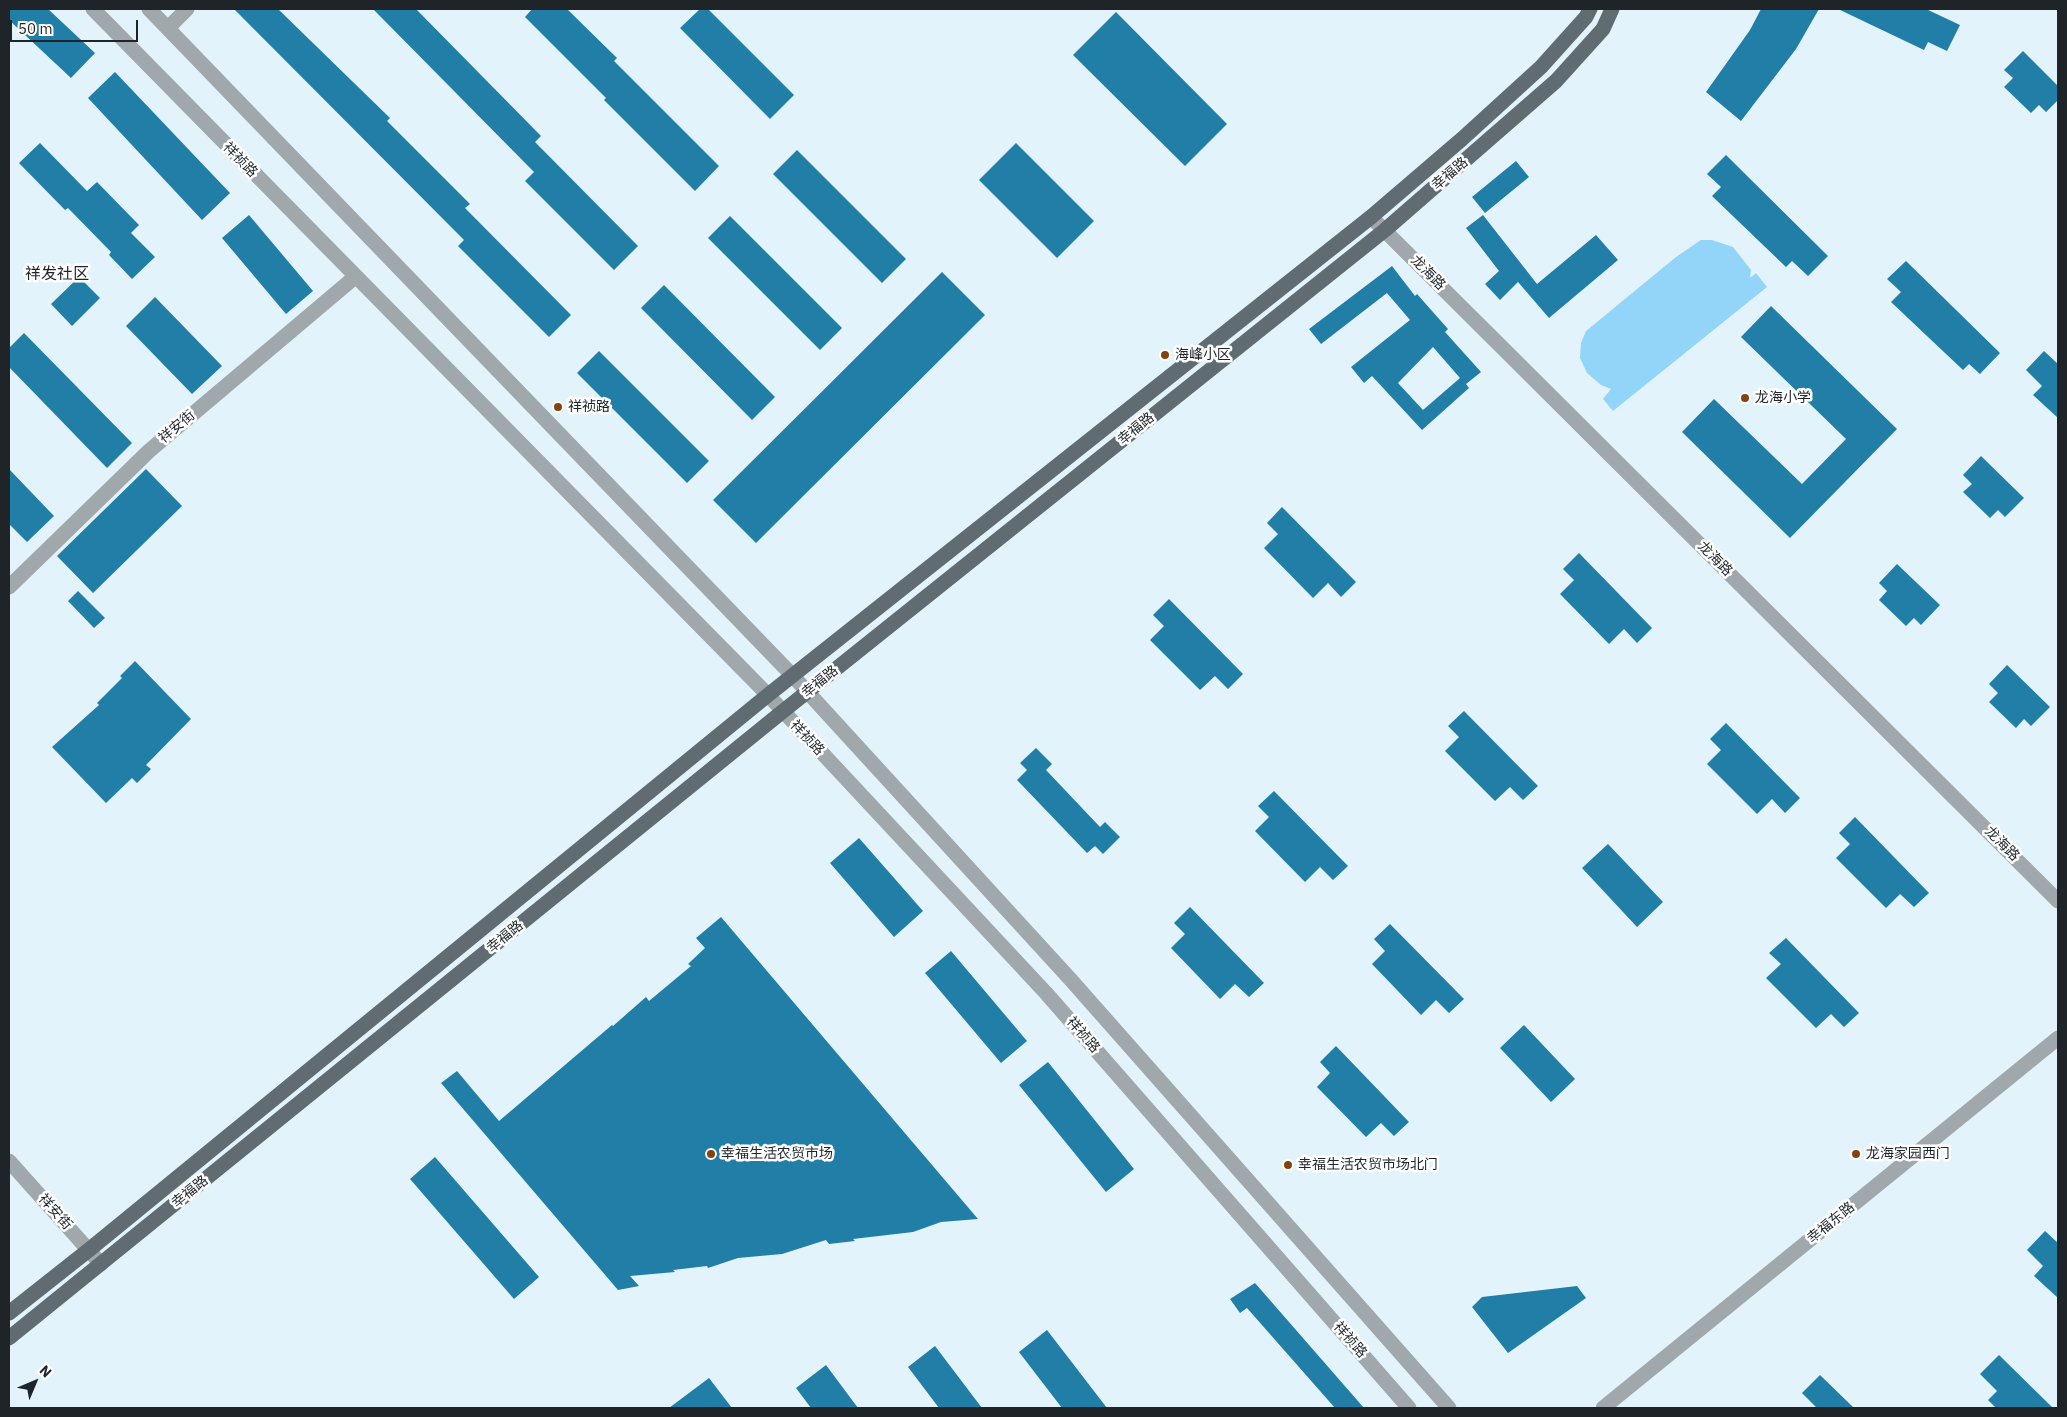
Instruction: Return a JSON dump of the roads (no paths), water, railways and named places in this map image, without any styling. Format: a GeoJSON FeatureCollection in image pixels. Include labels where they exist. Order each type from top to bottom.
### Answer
{"type":"FeatureCollection","features":[{"type":"Feature","properties":{"kind":"main road","name":"幸福路"},"geometry":{"type":"LineString","coordinates":[[9,1313],[90,1249],[768,695],[1371,217],[1462,139],[1541,67],[1586,17],[1590,9]]}},
{"type":"Feature","properties":{"kind":"main road","name":"幸福路"},"geometry":{"type":"LineString","coordinates":[[9,1338],[782,712],[1385,230],[1556,81],[1603,28],[1612,9]]}},
{"type":"Feature","properties":{"kind":"street","name":"祥祯路"},"geometry":{"type":"LineString","coordinates":[[93,9],[768,695],[1046,993],[1410,1408]]}},
{"type":"Feature","properties":{"kind":"street","name":"祥祯路"},"geometry":{"type":"LineString","coordinates":[[149,9],[808,692],[1071,980],[1449,1408]]}},
{"type":"Feature","properties":{"kind":"street"},"geometry":{"type":"LineString","coordinates":[[168,28],[187,9]]}},
{"type":"Feature","properties":{"kind":"street","name":"龙海路"},"geometry":{"type":"LineString","coordinates":[[1371,217],[2058,901]]}},
{"type":"Feature","properties":{"kind":"street","name":"祥安街"},"geometry":{"type":"LineString","coordinates":[[9,587],[148,450],[355,277]]}},
{"type":"Feature","properties":{"kind":"street","name":"幸福东路"},"geometry":{"type":"LineString","coordinates":[[1603,1408],[2058,1038]]}},
{"type":"Feature","properties":{"kind":"street","name":"祥安街"},"geometry":{"type":"LineString","coordinates":[[9,1161],[90,1249],[101,1264]]}},
{"type":"Feature","properties":{"kind":"place","name":"海峰小区"},"geometry":{"type":"Point","coordinates":[1165,355]}},
{"type":"Feature","properties":{"kind":"place","name":"龙海小学"},"geometry":{"type":"Point","coordinates":[1745,398]}},
{"type":"Feature","properties":{"kind":"place","name":"祥祯路"},"geometry":{"type":"Point","coordinates":[558,407]}},
{"type":"Feature","properties":{"kind":"place","name":"幸福生活农贸市场"},"geometry":{"type":"Point","coordinates":[711,1154]}},
{"type":"Feature","properties":{"kind":"place","name":"龙海家园西门"},"geometry":{"type":"Point","coordinates":[1856,1154]}},
{"type":"Feature","properties":{"kind":"place","name":"幸福生活农贸市场北门"},"geometry":{"type":"Point","coordinates":[1288,1165]}},
{"type":"Feature","properties":{"kind":"district","name":"祥发社区"},"geometry":{"type":"Point","coordinates":[57,274]}}]}
